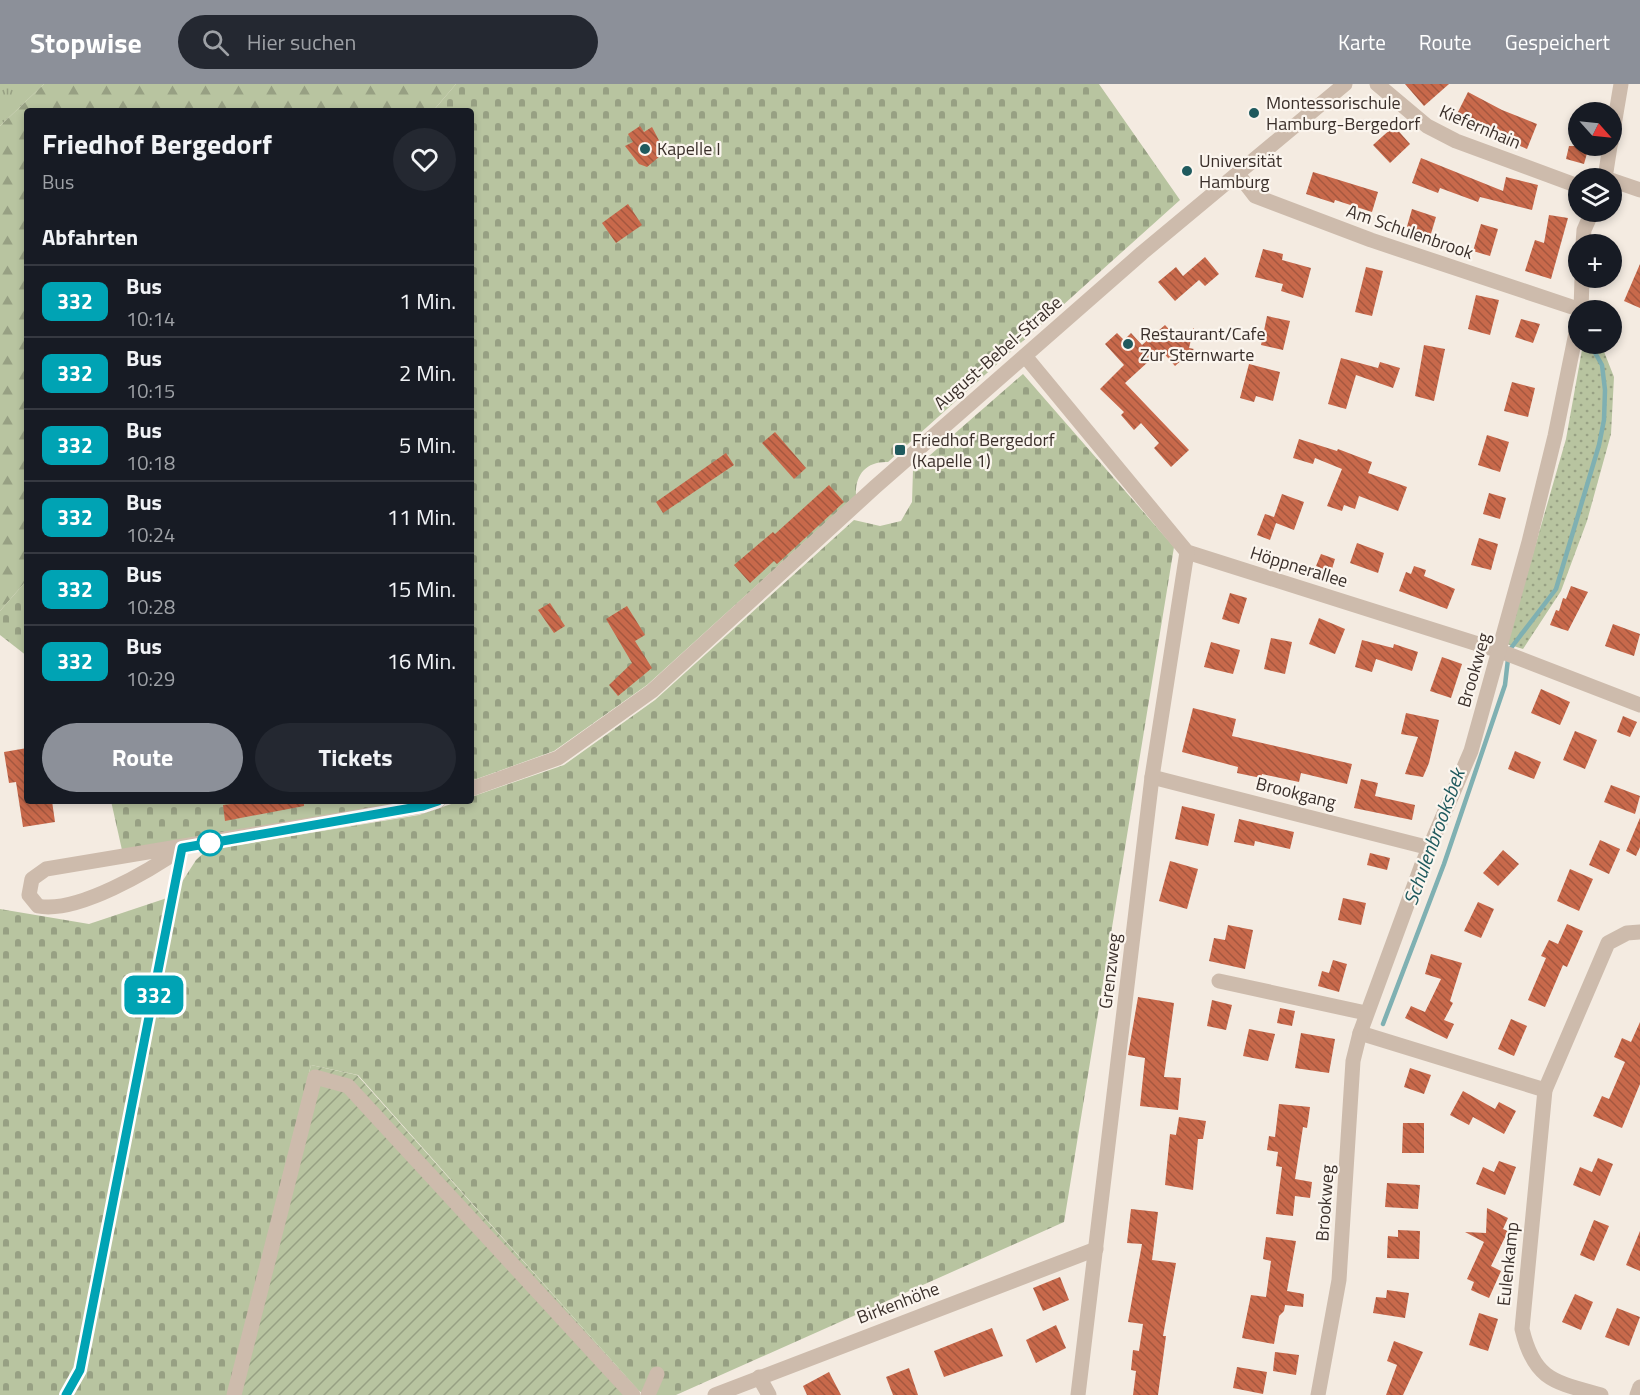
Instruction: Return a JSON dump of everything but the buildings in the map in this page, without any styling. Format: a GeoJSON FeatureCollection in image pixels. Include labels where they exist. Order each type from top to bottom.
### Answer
{"type":"FeatureCollection","features":[{"type":"Feature","properties":{"kind":"street","name":"August-Bebel-Straße"},"geometry":{"type":"LineString","coordinates":[[474,788],[558,758],[652,691],[875,487],[1143,253],[1345,84]]}},
{"type":"Feature","properties":{"kind":"street","name":"Kiefernhain"},"geometry":{"type":"LineString","coordinates":[[1377,84],[1427,126],[1456,141],[1568,182]]}},
{"type":"Feature","properties":{"kind":"street"},"geometry":{"type":"LineString","coordinates":[[1618,102],[1621,84]]}},
{"type":"Feature","properties":{"kind":"street","name":"Am Schulenbrook"},"geometry":{"type":"LineString","coordinates":[[1238,174],[1255,196],[1568,310]]}},
{"type":"Feature","properties":{"kind":"street"},"geometry":{"type":"LineString","coordinates":[[1622,184],[1640,190]]}},
{"type":"Feature","properties":{"kind":"street","name":"Brookweg"},"geometry":{"type":"LineString","coordinates":[[1318,1395],[1339,1280],[1353,1061],[1366,1013],[1430,848],[1471,751],[1500,651],[1555,436],[1572,354]]}},
{"type":"Feature","properties":{"kind":"street"},"geometry":{"type":"LineString","coordinates":[[1025,356],[1187,552]]}},
{"type":"Feature","properties":{"kind":"street","name":"Höppnerallee"},"geometry":{"type":"LineString","coordinates":[[1187,552],[1500,651],[1640,705]]}},
{"type":"Feature","properties":{"kind":"street","name":"Grenzweg"},"geometry":{"type":"LineString","coordinates":[[1078,1395],[1152,777],[1187,552]]}},
{"type":"Feature","properties":{"kind":"street","name":"Brookgang"},"geometry":{"type":"LineString","coordinates":[[1152,777],[1430,848]]}},
{"type":"Feature","properties":{"kind":"street"},"geometry":{"type":"LineString","coordinates":[[182,848],[148,872],[65,906],[38,906],[29,895],[32,879],[46,869],[182,848],[429,804]]}},
{"type":"Feature","properties":{"kind":"street","name":"Eulenkamp"},"geometry":{"type":"LineString","coordinates":[[1601,1395],[1572,1387],[1539,1372],[1528,1355],[1521,1329],[1545,1090],[1608,943],[1627,933],[1640,932]]}},
{"type":"Feature","properties":{"kind":"street"},"geometry":{"type":"LineString","coordinates":[[1219,981],[1366,1013]]}},
{"type":"Feature","properties":{"kind":"street"},"geometry":{"type":"LineString","coordinates":[[1360,1033],[1545,1090]]}},
{"type":"Feature","properties":{"kind":"street"},"geometry":{"type":"LineString","coordinates":[[234,1395],[315,1077],[348,1086],[633,1395]]}},
{"type":"Feature","properties":{"kind":"street","name":"Birkenhöhe"},"geometry":{"type":"LineString","coordinates":[[715,1395],[1096,1248]]}},
{"type":"Feature","properties":{"kind":"street"},"geometry":{"type":"LineString","coordinates":[[648,1395],[657,1374]]}},
{"type":"Feature","properties":{"kind":"street"},"geometry":{"type":"LineString","coordinates":[[759,1377],[769,1395]]}},
{"type":"Feature","properties":{"kind":"street"},"geometry":{"type":"LineString","coordinates":[[1637,1395],[1640,1387]]}},
{"type":"Feature","properties":{"kind":"green space"},"geometry":{"type":"Polygon","coordinates":[[[0,84],[44,84],[0,126],[0,84]]]}},
{"type":"Feature","properties":{"kind":"green space"},"geometry":{"type":"Polygon","coordinates":[[[44,84],[456,84],[436,108],[24,108],[24,583],[0,611],[0,126],[44,84]]]}},
{"type":"Feature","properties":{"kind":"green space"},"geometry":{"type":"Polygon","coordinates":[[[456,84],[1099,84],[1180,200],[888,462],[868,466],[860,475],[856,495],[647,685],[554,751],[474,780],[474,108],[436,108],[456,84]]]}},
{"type":"Feature","properties":{"kind":"green space"},"geometry":{"type":"Polygon","coordinates":[[[1581,354],[1605,354],[1614,377],[1611,434],[1587,521],[1561,591],[1523,649],[1507,644],[1566,439],[1581,354]]]}},
{"type":"Feature","properties":{"kind":"green space"},"geometry":{"type":"Polygon","coordinates":[[[1023,374],[1174,547],[1064,1222],[676,1395],[645,1395],[358,1075],[311,1065],[227,1395],[0,1395],[0,909],[89,924],[173,896],[196,860],[207,850],[419,815],[451,804],[474,804],[474,796],[564,765],[655,700],[854,520],[880,526],[901,521],[912,502],[913,470],[1023,374]]]}},
{"type":"Feature","properties":{"kind":"green space"},"geometry":{"type":"Polygon","coordinates":[[[24,583],[24,654],[0,635],[0,611],[24,583]]]}},
{"type":"Feature","properties":{"kind":"green space"},"geometry":{"type":"Polygon","coordinates":[[[112,804],[396,804],[122,850],[112,804]]]}},
{"type":"Feature","properties":{"kind":"green space"},"geometry":{"type":"Polygon","coordinates":[[[311,1065],[357,1075],[639,1391],[636,1395],[227,1395],[311,1065]]]}},
{"type":"Feature","properties":{"kind":"waterway","name":"Schulenbrooksbek"},"geometry":{"type":"LineString","coordinates":[[1511,648],[1556,589],[1599,445],[1604,420],[1605,390],[1602,365],[1596,354]]}},
{"type":"Feature","properties":{"kind":"waterway","name":"Schulenbrooksbek"},"geometry":{"type":"LineString","coordinates":[[1383,1024],[1444,864],[1505,685],[1508,659]]}},
{"type":"Feature","properties":{"kind":"bus line","name":"332"},"geometry":{"type":"LineString","coordinates":[[66,1395],[80,1370],[182,848],[429,804]]}},
{"type":"Feature","properties":{"kind":"place","name":"Montessorischule Hamburg-Bergedorf"},"geometry":{"type":"Point","coordinates":[1254,113]}},
{"type":"Feature","properties":{"kind":"place","name":"Kapelle I"},"geometry":{"type":"Point","coordinates":[645,149]}},
{"type":"Feature","properties":{"kind":"place","name":"Universität Hamburg"},"geometry":{"type":"Point","coordinates":[1187,171]}},
{"type":"Feature","properties":{"kind":"place","name":"Restaurant/Cafe Zur Sternwarte"},"geometry":{"type":"Point","coordinates":[1128,344]}},
{"type":"Feature","properties":{"kind":"place","name":"Friedhof Bergedorf (Kapelle 1)"},"geometry":{"type":"Point","coordinates":[900,450]}}]}
